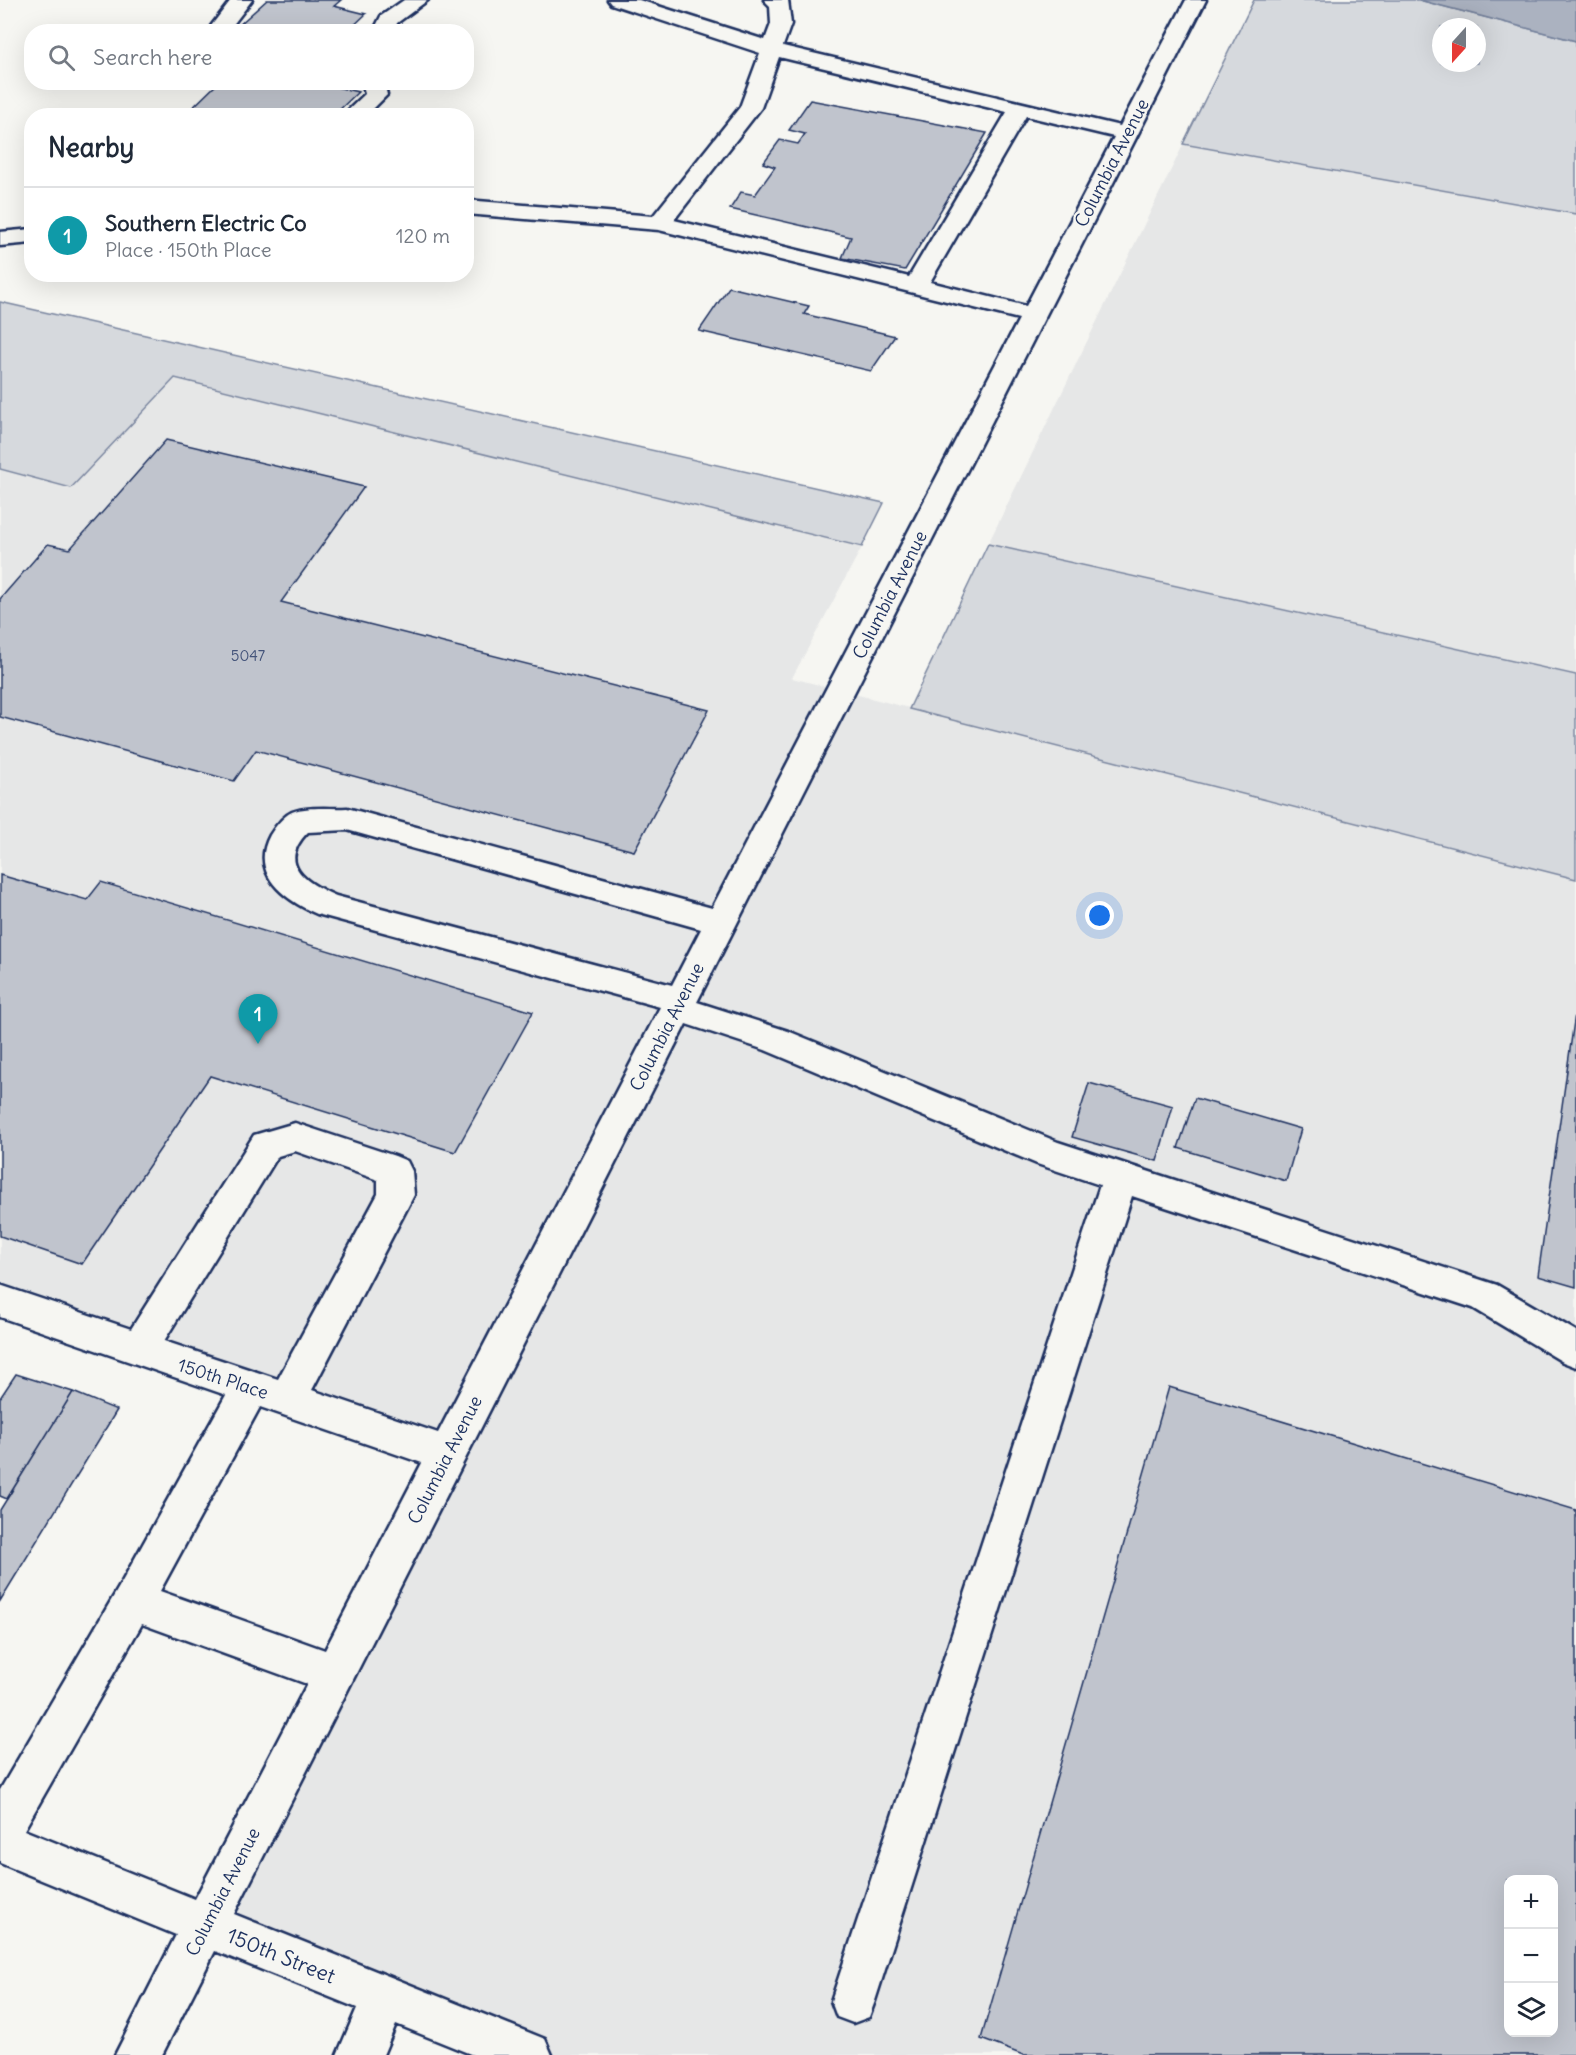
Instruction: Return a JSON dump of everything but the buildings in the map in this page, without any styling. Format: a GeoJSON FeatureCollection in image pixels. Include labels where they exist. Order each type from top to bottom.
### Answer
{"type":"FeatureCollection","features":[{"type":"Feature","properties":{"kind":"street"},"geometry":{"type":"LineString","coordinates":[[223,24],[242,0]]}},
{"type":"Feature","properties":{"kind":"street"},"geometry":{"type":"LineString","coordinates":[[386,24],[388,20],[418,0]]}},
{"type":"Feature","properties":{"kind":"street"},"geometry":{"type":"LineString","coordinates":[[618,0],[770,49],[1128,134]]}},
{"type":"Feature","properties":{"kind":"street"},"geometry":{"type":"LineString","coordinates":[[659,223],[750,108],[781,24],[780,3],[774,0]]}},
{"type":"Feature","properties":{"kind":"street","name":"Columbia Avenue"},"geometry":{"type":"LineString","coordinates":[[138,2055],[1197,0]]}},
{"type":"Feature","properties":{"kind":"street"},"geometry":{"type":"LineString","coordinates":[[362,108],[376,95],[375,90]]}},
{"type":"Feature","properties":{"kind":"street"},"geometry":{"type":"LineString","coordinates":[[916,286],[1019,109]]}},
{"type":"Feature","properties":{"kind":"street"},"geometry":{"type":"LineString","coordinates":[[474,208],[659,223],[1034,315]]}},
{"type":"Feature","properties":{"kind":"street"},"geometry":{"type":"LineString","coordinates":[[0,239],[24,237]]}},
{"type":"Feature","properties":{"kind":"street"},"geometry":{"type":"LineString","coordinates":[[721,923],[347,819],[300,821],[282,841],[277,863],[285,878],[302,895],[320,902],[679,1004],[776,1040],[1049,1154],[1484,1296],[1576,1350]]}},
{"type":"Feature","properties":{"kind":"street"},"geometry":{"type":"LineString","coordinates":[[0,1831],[134,1602],[396,1195],[394,1171],[295,1137],[266,1144],[138,1350]]}},
{"type":"Feature","properties":{"kind":"street"},"geometry":{"type":"LineString","coordinates":[[853,2001],[1120,1178]]}},
{"type":"Feature","properties":{"kind":"street","name":"150th Place"},"geometry":{"type":"LineString","coordinates":[[0,1301],[447,1454]]}},
{"type":"Feature","properties":{"kind":"street"},"geometry":{"type":"LineString","coordinates":[[134,1602],[336,1674]]}},
{"type":"Feature","properties":{"kind":"street","name":"150th Street"},"geometry":{"type":"LineString","coordinates":[[0,1842],[529,2055]]}},
{"type":"Feature","properties":{"kind":"street"},"geometry":{"type":"LineString","coordinates":[[360,2055],[386,1998]]}},
{"type":"Feature","properties":{"kind":"shaded area"},"geometry":{"type":"Polygon","coordinates":[[[1254,0],[1419,0],[1576,41],[1576,675],[988,544],[1254,0]]]}},
{"type":"Feature","properties":{"kind":"shaded area"},"geometry":{"type":"Polygon","coordinates":[[[1254,0],[1419,0],[1576,41],[1576,214],[1183,144],[1254,0]]]}},
{"type":"Feature","properties":{"kind":"shaded area"},"geometry":{"type":"Polygon","coordinates":[[[1419,0],[1576,0],[1576,41],[1419,0]]]}},
{"type":"Feature","properties":{"kind":"shaded area"},"geometry":{"type":"Polygon","coordinates":[[[0,302],[884,503],[862,547],[175,378],[71,488],[0,469],[0,302]]]}},
{"type":"Feature","properties":{"kind":"shaded area"},"geometry":{"type":"Polygon","coordinates":[[[174,377],[862,547],[792,678],[1576,879],[1576,2055],[526,2055],[205,1926],[447,1454],[0,1301],[0,469],[71,488],[174,377]]]}},
{"type":"Feature","properties":{"kind":"shaded area"},"geometry":{"type":"Polygon","coordinates":[[[988,544],[1576,675],[1576,879],[909,709],[988,544]]]}},
{"type":"Feature","properties":{"kind":"place","name":"Southern Electric Co"},"geometry":{"type":"Point","coordinates":[258,1044]}}]}
